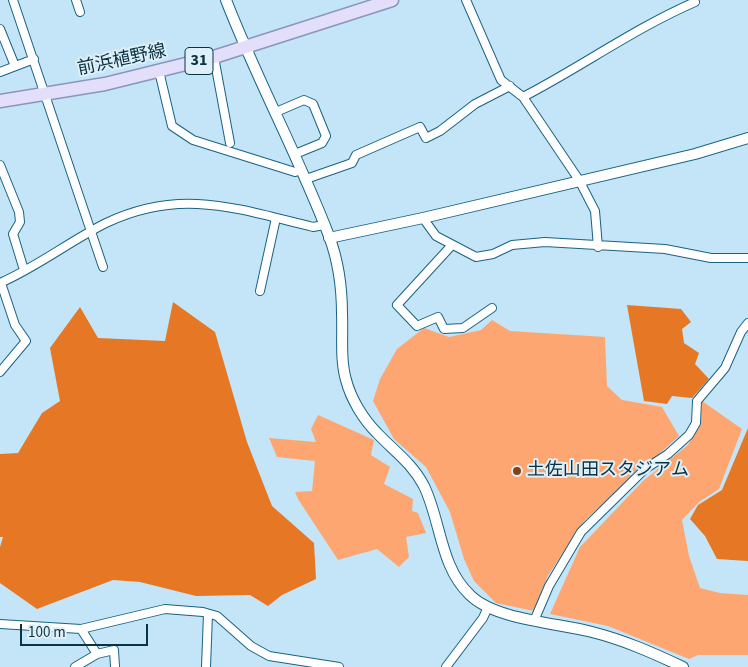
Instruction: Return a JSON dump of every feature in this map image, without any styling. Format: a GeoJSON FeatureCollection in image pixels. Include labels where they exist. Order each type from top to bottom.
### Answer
{"type":"FeatureCollection","features":[{"type":"Feature","properties":{"kind":"main road","name":"前浜植野線"},"geometry":{"type":"LineString","coordinates":[[0,101],[105,84],[214,57],[392,0]]}},
{"type":"Feature","properties":{"kind":"street"},"geometry":{"type":"LineString","coordinates":[[13,0],[46,94],[102,267]]}},
{"type":"Feature","properties":{"kind":"street"},"geometry":{"type":"LineString","coordinates":[[76,0],[80,12]]}},
{"type":"Feature","properties":{"kind":"street"},"geometry":{"type":"LineString","coordinates":[[226,0],[295,154],[329,238],[341,286],[342,365],[352,400],[376,433],[403,456],[415,470],[432,505],[450,565],[459,582],[470,596],[488,607],[534,621],[591,632],[615,639],[683,667]]}},
{"type":"Feature","properties":{"kind":"street"},"geometry":{"type":"LineString","coordinates":[[466,0],[501,80],[523,97],[579,180],[594,211],[598,247]]}},
{"type":"Feature","properties":{"kind":"street"},"geometry":{"type":"LineString","coordinates":[[523,97],[566,75],[656,19],[695,2]]}},
{"type":"Feature","properties":{"kind":"street"},"geometry":{"type":"LineString","coordinates":[[0,29],[15,66]]}},
{"type":"Feature","properties":{"kind":"street"},"geometry":{"type":"LineString","coordinates":[[214,57],[230,143]]}},
{"type":"Feature","properties":{"kind":"street"},"geometry":{"type":"LineString","coordinates":[[0,72],[34,59]]}},
{"type":"Feature","properties":{"kind":"street"},"geometry":{"type":"LineString","coordinates":[[159,71],[172,126],[193,140],[303,174],[352,163],[356,155],[420,127],[426,138],[440,131],[474,104],[510,86]]}},
{"type":"Feature","properties":{"kind":"street"},"geometry":{"type":"LineString","coordinates":[[276,112],[304,100],[313,104],[326,136],[322,143],[295,154]]}},
{"type":"Feature","properties":{"kind":"street"},"geometry":{"type":"LineString","coordinates":[[329,238],[423,218],[695,154],[748,138]]}},
{"type":"Feature","properties":{"kind":"street"},"geometry":{"type":"LineString","coordinates":[[0,165],[19,212],[20,222],[12,234],[24,270]]}},
{"type":"Feature","properties":{"kind":"street"},"geometry":{"type":"LineString","coordinates":[[0,372],[26,341],[15,325],[1,283],[105,224],[144,209],[187,202],[215,204],[313,227],[324,225]]}},
{"type":"Feature","properties":{"kind":"street"},"geometry":{"type":"LineString","coordinates":[[260,291],[276,218]]}},
{"type":"Feature","properties":{"kind":"street"},"geometry":{"type":"LineString","coordinates":[[423,218],[436,236],[476,257],[493,254],[512,245],[545,242],[598,247],[665,249],[711,258],[748,258]]}},
{"type":"Feature","properties":{"kind":"street"},"geometry":{"type":"LineString","coordinates":[[452,245],[397,305],[417,326],[438,317],[444,330],[463,328],[492,308]]}},
{"type":"Feature","properties":{"kind":"street"},"geometry":{"type":"LineString","coordinates":[[534,621],[549,586],[581,532],[645,469],[668,454],[689,435],[696,423],[697,401],[725,368],[741,332],[748,323]]}},
{"type":"Feature","properties":{"kind":"street"},"geometry":{"type":"LineString","coordinates":[[446,667],[488,607]]}},
{"type":"Feature","properties":{"kind":"street"},"geometry":{"type":"LineString","coordinates":[[0,624],[81,628],[165,609],[208,614],[217,616],[251,646],[269,656],[340,667]]}},
{"type":"Feature","properties":{"kind":"street"},"geometry":{"type":"LineString","coordinates":[[206,667],[208,614]]}},
{"type":"Feature","properties":{"kind":"street"},"geometry":{"type":"LineString","coordinates":[[81,628],[97,654]]}},
{"type":"Feature","properties":{"kind":"street"},"geometry":{"type":"LineString","coordinates":[[75,667],[97,654],[114,650],[115,667]]}},
{"type":"Feature","properties":{"kind":"shaded area"},"geometry":{"type":"Polygon","coordinates":[[[173,302],[215,332],[247,442],[272,506],[314,543],[316,579],[282,595],[268,606],[250,595],[196,596],[140,582],[113,580],[37,609],[0,583],[0,547],[3,537],[0,537],[0,454],[18,453],[42,413],[60,401],[50,348],[80,307],[98,338],[165,341],[173,302]]]}},
{"type":"Feature","properties":{"kind":"shaded area"},"geometry":{"type":"Polygon","coordinates":[[[627,305],[681,309],[691,322],[682,329],[684,343],[699,353],[695,364],[709,379],[692,398],[672,396],[667,404],[644,401],[627,305]]]}},
{"type":"Feature","properties":{"kind":"shaded area"},"geometry":{"type":"Polygon","coordinates":[[[492,320],[510,331],[605,337],[607,386],[622,400],[662,407],[679,436],[585,520],[547,577],[539,612],[496,603],[474,581],[464,559],[450,512],[426,467],[394,439],[373,401],[380,379],[397,349],[424,328],[449,337],[481,330],[492,320]]]}},
{"type":"Feature","properties":{"kind":"shaded area"},"geometry":{"type":"Polygon","coordinates":[[[702,401],[742,429],[719,489],[699,502],[682,520],[689,556],[700,588],[720,593],[748,595],[748,655],[698,655],[689,659],[608,626],[550,614],[580,547],[643,481],[688,445],[701,423],[702,401]]]}},
{"type":"Feature","properties":{"kind":"shaded area"},"geometry":{"type":"Polygon","coordinates":[[[318,415],[374,440],[371,455],[390,467],[384,484],[413,499],[412,511],[418,513],[426,533],[406,537],[409,557],[399,567],[377,549],[338,560],[298,499],[295,492],[312,491],[315,461],[277,457],[269,438],[316,442],[311,429],[318,415]]]}},
{"type":"Feature","properties":{"kind":"shaded area"},"geometry":{"type":"Polygon","coordinates":[[[748,428],[748,561],[717,559],[705,536],[690,519],[698,505],[722,490],[748,428]]]}},
{"type":"Feature","properties":{"kind":"place","name":"土佐山田スタジアム"},"geometry":{"type":"Point","coordinates":[517,471]}}]}
